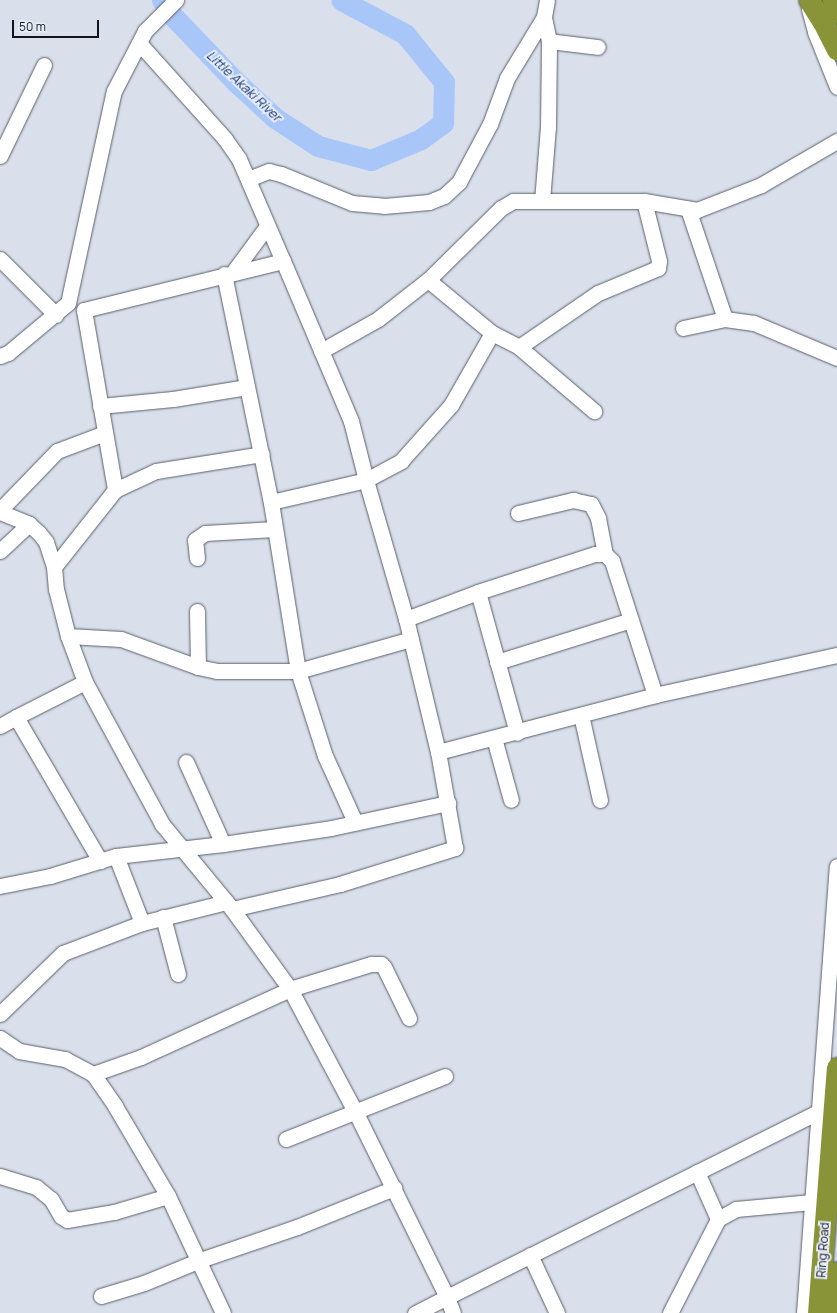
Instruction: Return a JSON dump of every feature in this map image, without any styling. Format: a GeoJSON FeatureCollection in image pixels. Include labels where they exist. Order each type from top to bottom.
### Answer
{"type":"FeatureCollection","features":[{"type":"Feature","properties":{"kind":"highway"},"geometry":{"type":"LineString","coordinates":[[808,0],[823,22],[837,50]]}},
{"type":"Feature","properties":{"kind":"highway"},"geometry":{"type":"LineString","coordinates":[[833,0],[837,12]]}},
{"type":"Feature","properties":{"kind":"highway","name":"Ring Road"},"geometry":{"type":"LineString","coordinates":[[818,1313],[837,1068]]}},
{"type":"Feature","properties":{"kind":"highway","name":"Ring Road"},"geometry":{"type":"LineString","coordinates":[[834,1313],[837,1272]]}},
{"type":"Feature","properties":{"kind":"street"},"geometry":{"type":"LineString","coordinates":[[0,356],[56,315],[68,303],[114,91],[139,43],[154,20],[176,0]]}},
{"type":"Feature","properties":{"kind":"street"},"geometry":{"type":"LineString","coordinates":[[248,179],[269,171],[281,174],[352,203],[384,206],[429,202],[444,196],[460,182],[490,124],[507,78],[544,17],[547,0]]}},
{"type":"Feature","properties":{"kind":"street"},"geometry":{"type":"LineString","coordinates":[[808,0],[815,32],[837,87]]}},
{"type":"Feature","properties":{"kind":"street"},"geometry":{"type":"LineString","coordinates":[[542,201],[548,127],[549,41],[544,17]]}},
{"type":"Feature","properties":{"kind":"street"},"geometry":{"type":"LineString","coordinates":[[549,41],[598,47]]}},
{"type":"Feature","properties":{"kind":"street"},"geometry":{"type":"LineString","coordinates":[[0,1014],[63,953],[142,923],[163,917],[229,906],[340,884],[454,850],[455,840],[438,752],[411,639],[351,421],[248,179],[225,139],[139,43]]}},
{"type":"Feature","properties":{"kind":"street"},"geometry":{"type":"LineString","coordinates":[[0,156],[44,65]]}},
{"type":"Feature","properties":{"kind":"street"},"geometry":{"type":"LineString","coordinates":[[322,351],[378,319],[428,280],[501,208],[513,201],[644,200],[688,209],[710,207],[761,185],[837,141]]}},
{"type":"Feature","properties":{"kind":"street"},"geometry":{"type":"LineString","coordinates":[[519,347],[598,293],[658,268],[659,261],[644,200]]}},
{"type":"Feature","properties":{"kind":"street"},"geometry":{"type":"LineString","coordinates":[[688,209],[724,319]]}},
{"type":"Feature","properties":{"kind":"street"},"geometry":{"type":"LineString","coordinates":[[267,226],[229,272],[247,387],[271,502],[298,671],[325,756],[355,822]]}},
{"type":"Feature","properties":{"kind":"street"},"geometry":{"type":"LineString","coordinates":[[0,259],[56,315]]}},
{"type":"Feature","properties":{"kind":"street"},"geometry":{"type":"LineString","coordinates":[[68,303],[84,310],[229,272],[283,261]]}},
{"type":"Feature","properties":{"kind":"street"},"geometry":{"type":"LineString","coordinates":[[428,280],[492,334],[519,347],[594,411]]}},
{"type":"Feature","properties":{"kind":"street"},"geometry":{"type":"LineString","coordinates":[[84,310],[115,490]]}},
{"type":"Feature","properties":{"kind":"street"},"geometry":{"type":"LineString","coordinates":[[683,328],[724,319],[754,323],[837,358]]}},
{"type":"Feature","properties":{"kind":"street"},"geometry":{"type":"LineString","coordinates":[[271,502],[366,480],[401,461],[451,405],[492,334]]}},
{"type":"Feature","properties":{"kind":"street"},"geometry":{"type":"LineString","coordinates":[[100,406],[173,399],[247,387]]}},
{"type":"Feature","properties":{"kind":"street"},"geometry":{"type":"LineString","coordinates":[[105,433],[57,451],[0,511],[29,524],[46,542],[54,567],[56,589],[68,636],[85,682],[162,824],[229,906],[290,989],[394,1188],[447,1297],[453,1313]]}},
{"type":"Feature","properties":{"kind":"street"},"geometry":{"type":"LineString","coordinates":[[54,567],[115,490],[156,472],[262,454]]}},
{"type":"Feature","properties":{"kind":"street"},"geometry":{"type":"LineString","coordinates":[[518,513],[573,500],[590,504],[598,518],[605,554],[612,561],[656,696]]}},
{"type":"Feature","properties":{"kind":"street"},"geometry":{"type":"LineString","coordinates":[[0,551],[29,524]]}},
{"type":"Feature","properties":{"kind":"street"},"geometry":{"type":"LineString","coordinates":[[197,558],[196,540],[205,533],[275,529]]}},
{"type":"Feature","properties":{"kind":"street"},"geometry":{"type":"LineString","coordinates":[[406,619],[478,592],[595,554],[605,554]]}},
{"type":"Feature","properties":{"kind":"street"},"geometry":{"type":"LineString","coordinates":[[478,592],[517,732]]}},
{"type":"Feature","properties":{"kind":"street"},"geometry":{"type":"LineString","coordinates":[[197,611],[198,667]]}},
{"type":"Feature","properties":{"kind":"street"},"geometry":{"type":"LineString","coordinates":[[497,662],[631,620]]}},
{"type":"Feature","properties":{"kind":"street"},"geometry":{"type":"LineString","coordinates":[[68,636],[121,638],[198,667],[217,671],[298,671],[411,639]]}},
{"type":"Feature","properties":{"kind":"street"},"geometry":{"type":"LineString","coordinates":[[438,752],[656,696],[837,655]]}},
{"type":"Feature","properties":{"kind":"street"},"geometry":{"type":"LineString","coordinates":[[0,726],[16,716],[85,682]]}},
{"type":"Feature","properties":{"kind":"street"},"geometry":{"type":"LineString","coordinates":[[581,715],[600,800]]}},
{"type":"Feature","properties":{"kind":"street"},"geometry":{"type":"LineString","coordinates":[[16,716],[100,860]]}},
{"type":"Feature","properties":{"kind":"street"},"geometry":{"type":"LineString","coordinates":[[494,738],[511,800]]}},
{"type":"Feature","properties":{"kind":"street"},"geometry":{"type":"LineString","coordinates":[[186,762],[223,844]]}},
{"type":"Feature","properties":{"kind":"street"},"geometry":{"type":"LineString","coordinates":[[0,886],[50,876],[116,856],[182,847],[223,844],[355,822],[448,803]]}},
{"type":"Feature","properties":{"kind":"street"},"geometry":{"type":"LineString","coordinates":[[116,856],[142,923]]}},
{"type":"Feature","properties":{"kind":"street"},"geometry":{"type":"LineString","coordinates":[[804,1313],[837,866]]}},
{"type":"Feature","properties":{"kind":"street"},"geometry":{"type":"LineString","coordinates":[[163,917],[178,974]]}},
{"type":"Feature","properties":{"kind":"street"},"geometry":{"type":"LineString","coordinates":[[93,1074],[141,1057],[290,989],[371,964],[381,964],[409,1018]]}},
{"type":"Feature","properties":{"kind":"street"},"geometry":{"type":"LineString","coordinates":[[0,1038],[19,1051],[65,1059],[93,1074],[115,1106],[168,1196],[200,1260],[223,1313]]}},
{"type":"Feature","properties":{"kind":"street"},"geometry":{"type":"LineString","coordinates":[[286,1139],[445,1076]]}},
{"type":"Feature","properties":{"kind":"street"},"geometry":{"type":"LineString","coordinates":[[415,1313],[818,1112]]}},
{"type":"Feature","properties":{"kind":"street"},"geometry":{"type":"LineString","coordinates":[[697,1172],[718,1218]]}},
{"type":"Feature","properties":{"kind":"street"},"geometry":{"type":"LineString","coordinates":[[0,1176],[36,1186],[52,1198],[61,1216],[67,1220],[114,1212],[168,1196]]}},
{"type":"Feature","properties":{"kind":"street"},"geometry":{"type":"LineString","coordinates":[[101,1296],[144,1283],[200,1260],[297,1227],[394,1188]]}},
{"type":"Feature","properties":{"kind":"street"},"geometry":{"type":"LineString","coordinates":[[670,1313],[718,1218],[736,1209],[812,1202]]}},
{"type":"Feature","properties":{"kind":"street"},"geometry":{"type":"LineString","coordinates":[[530,1255],[557,1313]]}},
{"type":"Feature","properties":{"kind":"waterway","name":"Little Akaki River"},"geometry":{"type":"LineString","coordinates":[[162,0],[171,14],[236,82],[275,118],[318,146],[371,160],[421,139],[443,123],[444,82],[405,34],[341,0]]}}]}
